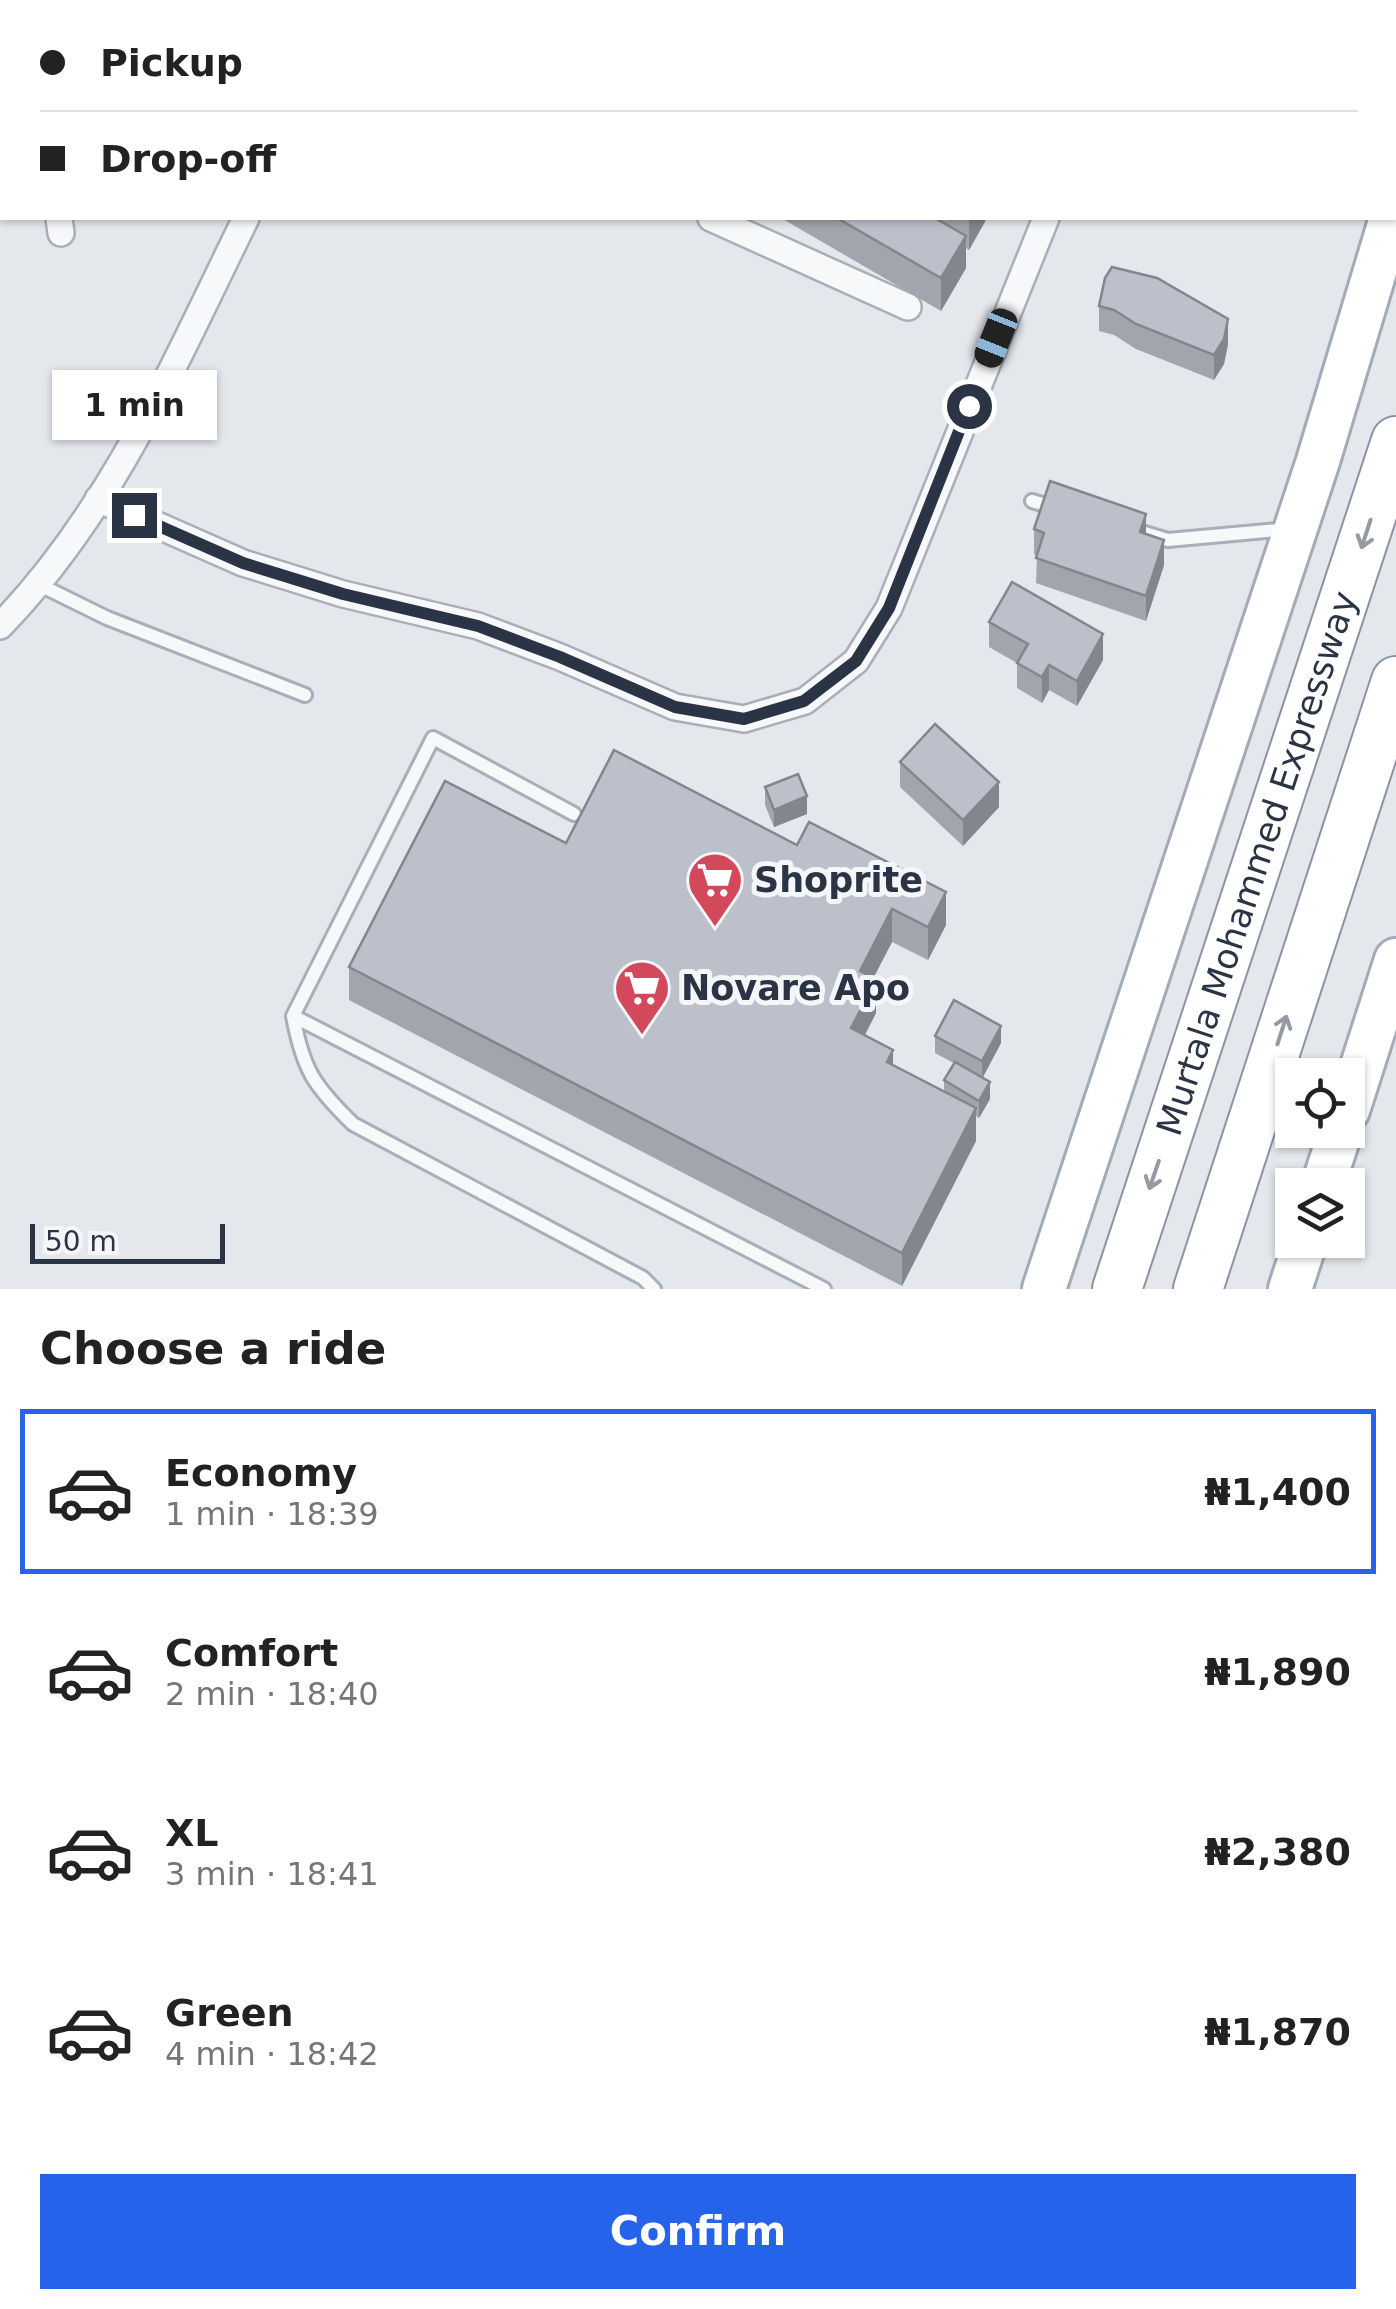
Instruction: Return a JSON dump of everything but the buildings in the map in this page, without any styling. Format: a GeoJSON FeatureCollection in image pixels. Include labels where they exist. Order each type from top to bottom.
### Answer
{"type":"FeatureCollection","features":[{"type":"Feature","properties":{"kind":"highway","name":"Murtala Mohammed Expressway"},"geometry":{"type":"LineString","coordinates":[[1117,1289],[1396,441]]}},
{"type":"Feature","properties":{"kind":"highway","name":"Murtala Mohammed Expressway"},"geometry":{"type":"LineString","coordinates":[[1198,1289],[1396,682]]}},
{"type":"Feature","properties":{"kind":"main road"},"geometry":{"type":"LineString","coordinates":[[1044,1289],[1296,528],[1390,220]]}},
{"type":"Feature","properties":{"kind":"main road"},"geometry":{"type":"LineString","coordinates":[[1365,1058],[1396,960]]}},
{"type":"Feature","properties":{"kind":"main road"},"geometry":{"type":"LineString","coordinates":[[1290,1289],[1300,1258]]}},
{"type":"Feature","properties":{"kind":"street"},"geometry":{"type":"LineString","coordinates":[[0,626],[38,584],[143,426],[245,220]]}},
{"type":"Feature","properties":{"kind":"street"},"geometry":{"type":"LineString","coordinates":[[715,220],[908,307]]}},
{"type":"Feature","properties":{"kind":"street"},"geometry":{"type":"LineString","coordinates":[[98,499],[243,563],[343,594],[478,626],[675,707],[744,719],[804,701],[856,661],[889,608],[1045,220]]}},
{"type":"Feature","properties":{"kind":"lane"},"geometry":{"type":"LineString","coordinates":[[1032,501],[1066,511]]}},
{"type":"Feature","properties":{"kind":"lane"},"geometry":{"type":"LineString","coordinates":[[1117,525],[1168,540],[1296,528]]}},
{"type":"Feature","properties":{"kind":"lane"},"geometry":{"type":"LineString","coordinates":[[38,584],[107,618],[305,695]]}},
{"type":"Feature","properties":{"kind":"lane"},"geometry":{"type":"LineString","coordinates":[[574,814],[433,738],[293,1016],[300,1056],[320,1092],[353,1124],[643,1278],[654,1289]]}},
{"type":"Feature","properties":{"kind":"lane"},"geometry":{"type":"LineString","coordinates":[[293,1016],[824,1289]]}},
{"type":"Feature","properties":{"kind":"place","name":"Shoprite"},"geometry":{"type":"Point","coordinates":[715,929]}},
{"type":"Feature","properties":{"kind":"place","name":"Novare Apo"},"geometry":{"type":"Point","coordinates":[642,1037]}},
{"type":"Feature","properties":{"kind":"route"},"geometry":{"type":"LineString","coordinates":[[134,515],[243,563],[343,594],[478,626],[675,707],[744,719],[804,701],[856,661],[889,608],[969,406]]}}]}
